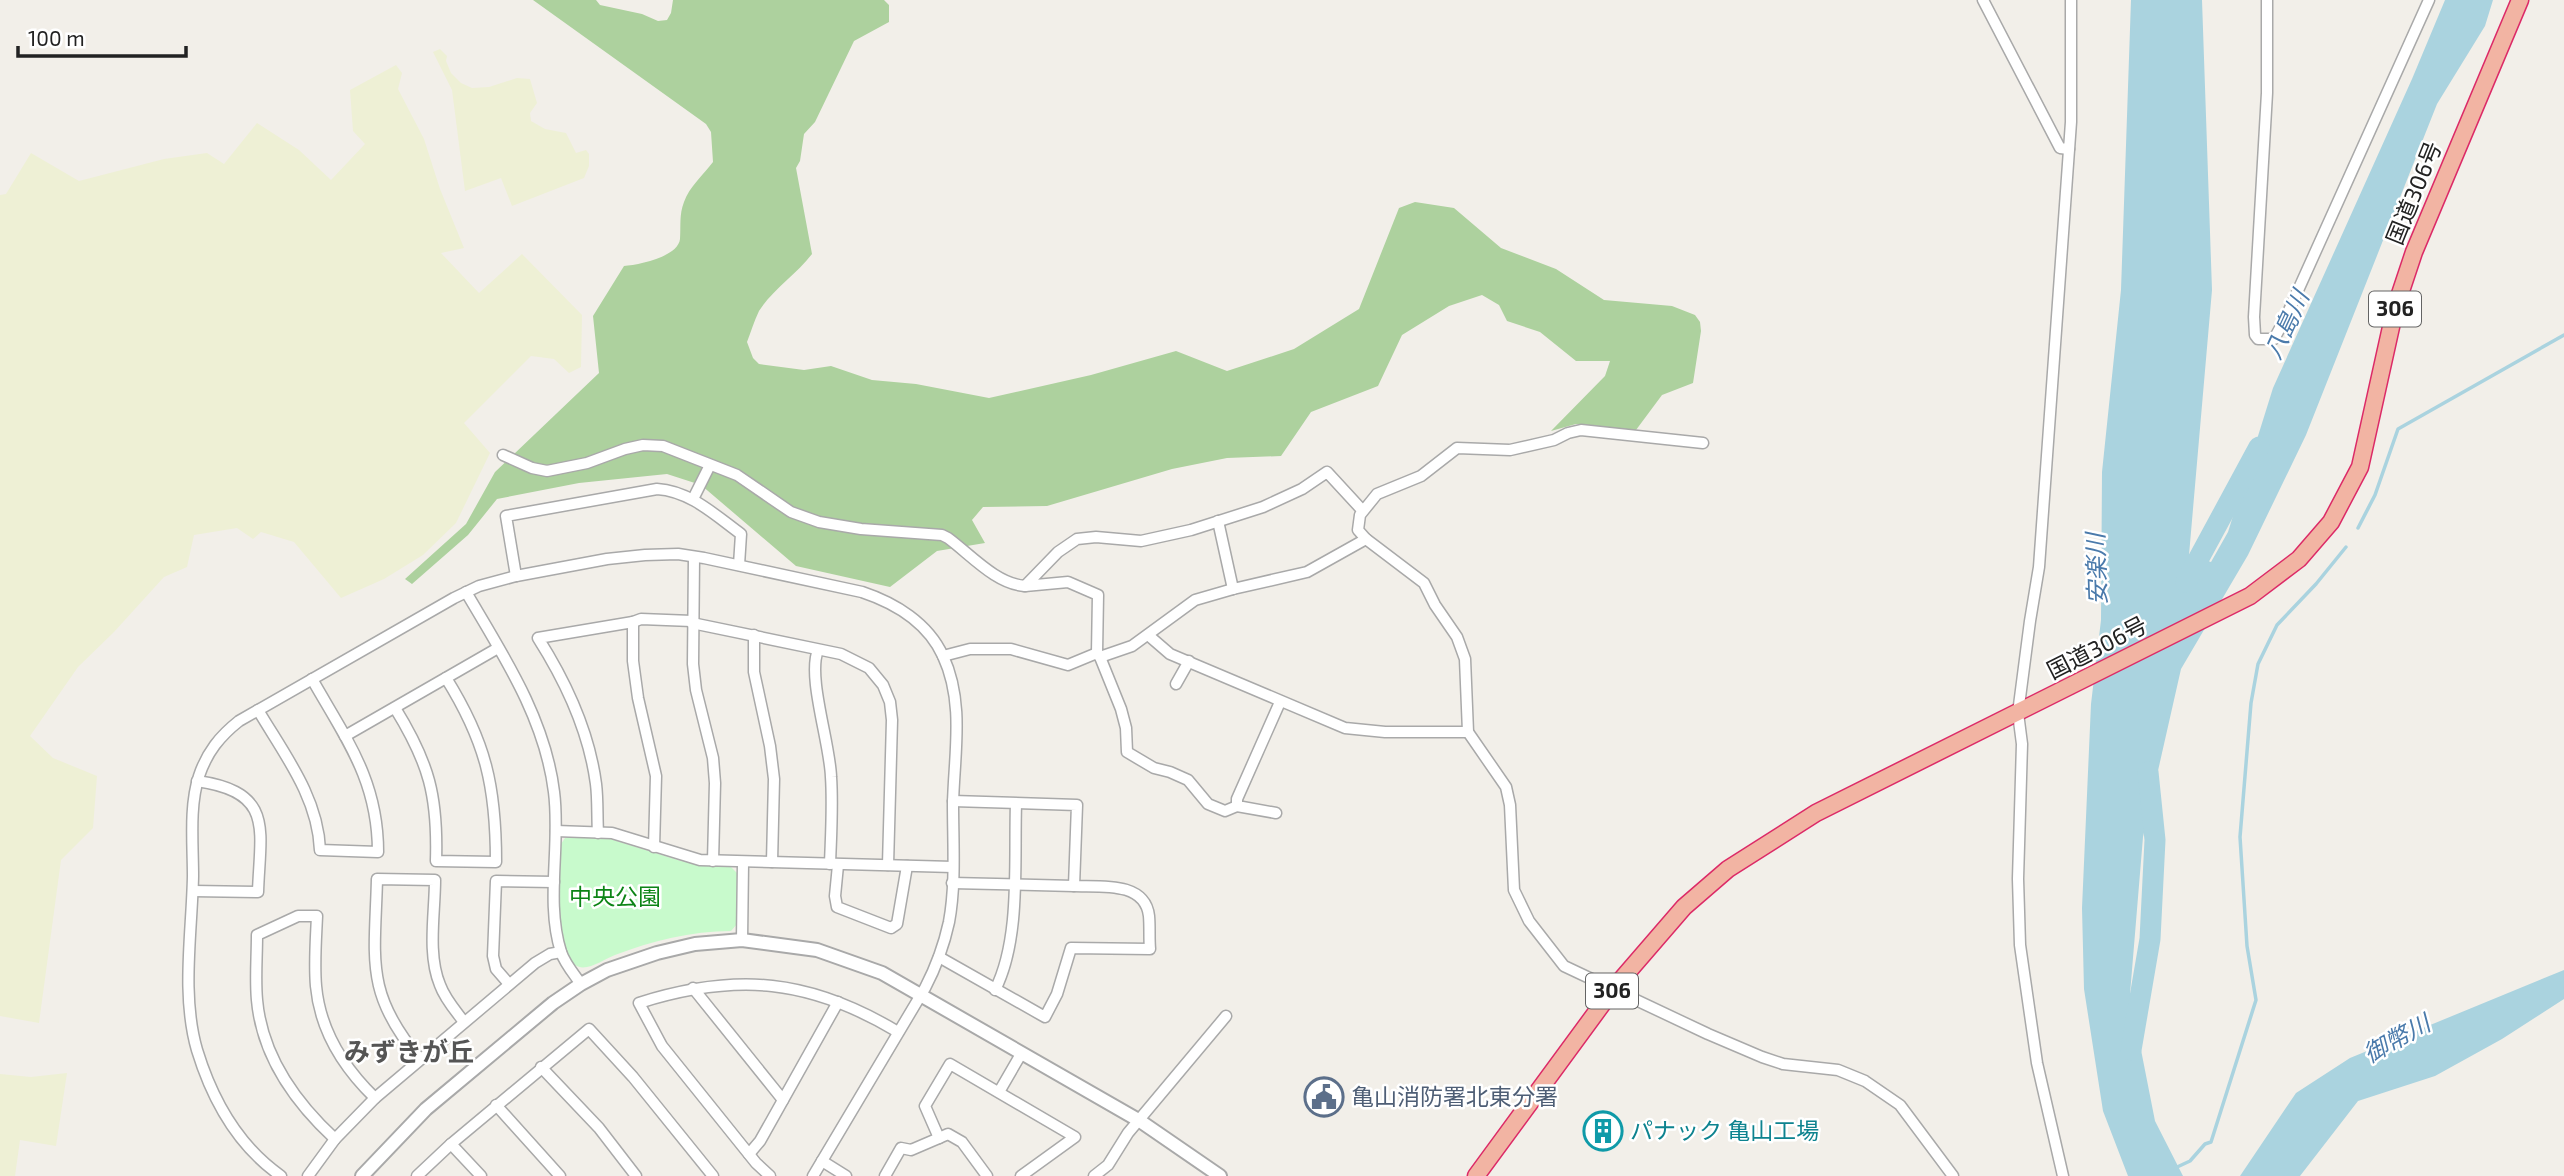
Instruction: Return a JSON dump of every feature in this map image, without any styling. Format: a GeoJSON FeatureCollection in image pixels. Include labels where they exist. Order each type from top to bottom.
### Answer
{"type":"FeatureCollection","features":[{"type":"Feature","properties":{"kind":"highway","name":"国道306号"},"geometry":{"type":"LineString","coordinates":[[1476,1176],[1614,988],[1684,907],[1728,869],[1816,813],[2250,596],[2299,559],[2331,522],[2360,467],[2395,309],[2414,251],[2520,0]]}},
{"type":"Feature","properties":{"kind":"street"},"geometry":{"type":"LineString","coordinates":[[1983,0],[2060,148],[2069,149]]}},
{"type":"Feature","properties":{"kind":"street"},"geometry":{"type":"LineString","coordinates":[[2063,1176],[2037,1063],[2020,946],[2018,879],[2024,710],[2039,567],[2069,149],[2071,0]]}},
{"type":"Feature","properties":{"kind":"street"},"geometry":{"type":"LineString","coordinates":[[2267,0],[2267,93],[2255,335],[2258,339],[2269,340],[2276,335],[2286,317],[2429,0]]}},
{"type":"Feature","properties":{"kind":"street"},"geometry":{"type":"LineString","coordinates":[[1703,443],[1580,430],[1555,440],[1510,450],[1457,448],[1421,476],[1377,494],[1362,510],[1358,530],[1424,583],[1457,637],[1465,667],[1468,732],[1506,787],[1510,805],[1514,890],[1529,921],[1564,966],[1762,1057],[1783,1064],[1838,1070],[1877,1087],[1900,1105],[1912,1119],[1953,1176]]}},
{"type":"Feature","properties":{"kind":"street"},"geometry":{"type":"LineString","coordinates":[[503,455],[532,468],[547,471],[586,463],[634,447],[663,446],[737,475],[791,512],[819,522],[861,529],[920,532],[948,538],[999,579],[1013,585],[1068,582],[1098,595],[1099,655],[1121,709],[1126,728],[1127,752],[1154,768],[1188,780],[1213,807],[1225,811],[1237,806],[1276,813]]}},
{"type":"Feature","properties":{"kind":"street"},"geometry":{"type":"LineString","coordinates":[[693,499],[710,465]]}},
{"type":"Feature","properties":{"kind":"street"},"geometry":{"type":"LineString","coordinates":[[1025,586],[1058,552],[1077,539],[1096,537],[1142,541],[1241,515],[1290,496],[1327,472],[1362,510]]}},
{"type":"Feature","properties":{"kind":"street"},"geometry":{"type":"LineString","coordinates":[[516,576],[506,516],[645,490],[669,490],[693,499],[741,534],[739,565]]}},
{"type":"Feature","properties":{"kind":"street"},"geometry":{"type":"LineString","coordinates":[[1218,521],[1233,589]]}},
{"type":"Feature","properties":{"kind":"street"},"geometry":{"type":"LineString","coordinates":[[943,656],[970,649],[1011,649],[1068,665],[1132,646],[1195,600],[1307,572],[1366,539]]}},
{"type":"Feature","properties":{"kind":"street"},"geometry":{"type":"LineString","coordinates":[[281,1176],[258,1158],[219,1105],[200,1058],[191,1016],[194,793],[208,754],[221,736],[239,721],[466,592],[516,576],[645,555],[694,556],[882,598],[915,620],[935,642],[950,675],[957,705],[953,867],[948,923],[939,957],[920,996],[813,1176]]}},
{"type":"Feature","properties":{"kind":"street"},"geometry":{"type":"LineString","coordinates":[[694,556],[693,664],[715,782],[713,861]]}},
{"type":"Feature","properties":{"kind":"street"},"geometry":{"type":"LineString","coordinates":[[466,592],[523,691],[539,728],[554,792],[554,918],[561,952],[581,984]]}},
{"type":"Feature","properties":{"kind":"street"},"geometry":{"type":"LineString","coordinates":[[598,833],[596,783],[582,727],[571,696],[538,638],[641,619],[692,622],[841,654],[862,663],[877,677],[887,693],[892,720],[888,865]]}},
{"type":"Feature","properties":{"kind":"street"},"geometry":{"type":"LineString","coordinates":[[633,622],[633,661],[638,698],[656,776],[654,847]]}},
{"type":"Feature","properties":{"kind":"street"},"geometry":{"type":"LineString","coordinates":[[754,635],[757,689],[771,746],[774,779],[772,862]]}},
{"type":"Feature","properties":{"kind":"street"},"geometry":{"type":"LineString","coordinates":[[1148,635],[1170,654],[1345,728],[1385,732],[1468,732]]}},
{"type":"Feature","properties":{"kind":"street"},"geometry":{"type":"LineString","coordinates":[[345,736],[498,648]]}},
{"type":"Feature","properties":{"kind":"street"},"geometry":{"type":"LineString","coordinates":[[818,650],[814,660],[814,675],[828,743],[837,906],[891,928],[897,924],[907,866]]}},
{"type":"Feature","properties":{"kind":"street"},"geometry":{"type":"LineString","coordinates":[[1176,684],[1189,661]]}},
{"type":"Feature","properties":{"kind":"street"},"geometry":{"type":"LineString","coordinates":[[395,708],[416,744],[430,781],[438,824],[436,861],[496,862],[494,803],[484,753],[470,720],[446,678]]}},
{"type":"Feature","properties":{"kind":"street"},"geometry":{"type":"LineString","coordinates":[[258,710],[310,798],[319,829],[320,850],[378,852],[375,805],[359,763],[312,679]]}},
{"type":"Feature","properties":{"kind":"street"},"geometry":{"type":"LineString","coordinates":[[1237,806],[1237,799],[1280,702]]}},
{"type":"Feature","properties":{"kind":"street"},"geometry":{"type":"LineString","coordinates":[[192,891],[258,896],[261,831],[254,810],[243,796],[231,788],[197,781]]}},
{"type":"Feature","properties":{"kind":"street"},"geometry":{"type":"LineString","coordinates":[[953,801],[1077,805],[1074,886]]}},
{"type":"Feature","properties":{"kind":"street"},"geometry":{"type":"LineString","coordinates":[[995,990],[1008,957],[1012,932],[1016,804]]}},
{"type":"Feature","properties":{"kind":"street"},"geometry":{"type":"LineString","coordinates":[[556,831],[612,833],[681,856],[713,861],[953,867]]}},
{"type":"Feature","properties":{"kind":"street"},"geometry":{"type":"LineString","coordinates":[[742,940],[743,863]]}},
{"type":"Feature","properties":{"kind":"street"},"geometry":{"type":"LineString","coordinates":[[420,1059],[391,1022],[381,999],[376,977],[377,879],[436,880],[436,972],[444,995],[464,1022]]}},
{"type":"Feature","properties":{"kind":"street"},"geometry":{"type":"LineString","coordinates":[[509,984],[496,969],[493,956],[496,881],[554,882]]}},
{"type":"Feature","properties":{"kind":"street"},"geometry":{"type":"LineString","coordinates":[[939,957],[1045,1017],[1057,995],[1070,948],[1150,949],[1149,915],[1146,906],[1130,890],[1119,887],[952,883]]}},
{"type":"Feature","properties":{"kind":"street"},"geometry":{"type":"LineString","coordinates":[[335,1139],[298,1101],[274,1060],[262,1027],[257,1002],[257,935],[298,916],[317,916],[315,982],[326,1029],[345,1063],[375,1098]]}},
{"type":"Feature","properties":{"kind":"street"},"geometry":{"type":"LineString","coordinates":[[362,1176],[426,1109],[553,1003],[581,984],[622,964],[657,953],[695,944],[742,940],[793,946],[837,956],[882,974],[1140,1121],[1220,1176]]}},
{"type":"Feature","properties":{"kind":"street"},"geometry":{"type":"LineString","coordinates":[[308,1176],[335,1139],[375,1098],[535,963],[550,954],[561,952]]}},
{"type":"Feature","properties":{"kind":"street"},"geometry":{"type":"LineString","coordinates":[[770,1176],[662,1046],[639,1003],[693,988],[754,984],[813,992],[898,1032]]}},
{"type":"Feature","properties":{"kind":"street"},"geometry":{"type":"LineString","coordinates":[[693,988],[783,1100]]}},
{"type":"Feature","properties":{"kind":"street"},"geometry":{"type":"LineString","coordinates":[[749,1154],[760,1141],[838,1002]]}},
{"type":"Feature","properties":{"kind":"street"},"geometry":{"type":"LineString","coordinates":[[1094,1176],[1108,1165],[1128,1133],[1226,1016]]}},
{"type":"Feature","properties":{"kind":"street"},"geometry":{"type":"LineString","coordinates":[[417,1176],[496,1105],[589,1030],[632,1077],[713,1176]]}},
{"type":"Feature","properties":{"kind":"street"},"geometry":{"type":"LineString","coordinates":[[999,1092],[1021,1054]]}},
{"type":"Feature","properties":{"kind":"street"},"geometry":{"type":"LineString","coordinates":[[939,1138],[925,1106],[950,1063],[1075,1137],[1021,1176]]}},
{"type":"Feature","properties":{"kind":"street"},"geometry":{"type":"LineString","coordinates":[[541,1067],[598,1128],[636,1176]]}},
{"type":"Feature","properties":{"kind":"street"},"geometry":{"type":"LineString","coordinates":[[496,1105],[560,1176]]}},
{"type":"Feature","properties":{"kind":"street"},"geometry":{"type":"LineString","coordinates":[[886,1176],[901,1148],[911,1150],[948,1134],[962,1142],[987,1176]]}},
{"type":"Feature","properties":{"kind":"street"},"geometry":{"type":"LineString","coordinates":[[451,1144],[481,1176]]}},
{"type":"Feature","properties":{"kind":"street"},"geometry":{"type":"LineString","coordinates":[[822,1161],[846,1176]]}},
{"type":"Feature","properties":{"kind":"green space"},"geometry":{"type":"Polygon","coordinates":[[[533,0],[596,0],[600,5],[642,14],[658,21],[667,20],[673,0],[884,0],[889,5],[889,22],[854,41],[815,122],[804,134],[800,161],[796,168],[812,254],[759,311],[747,342],[753,358],[759,364],[804,370],[831,366],[872,380],[916,384],[989,398],[1091,375],[1176,351],[1227,371],[1294,349],[1359,309],[1399,208],[1415,202],[1454,208],[1501,248],[1556,269],[1604,300],[1672,306],[1695,315],[1700,322],[1701,331],[1693,383],[1662,395],[1636,430],[1576,424],[1551,431],[1605,376],[1610,361],[1576,361],[1540,332],[1507,321],[1499,305],[1482,295],[1449,306],[1402,335],[1378,386],[1311,412],[1281,456],[1227,458],[1172,469],[1047,506],[983,507],[972,520],[985,543],[937,551],[890,587],[796,566],[701,485],[667,474],[579,483],[497,499],[468,535],[412,584],[405,579],[466,524],[495,472],[599,373],[593,316],[624,266],[656,259],[678,245],[681,211],[686,196],[713,162],[711,132],[706,124],[533,0]]]}},
{"type":"Feature","properties":{"kind":"green space"},"geometry":{"type":"Polygon","coordinates":[[[440,49],[447,56],[446,61],[451,73],[461,83],[472,88],[489,87],[517,78],[530,79],[537,103],[530,113],[531,121],[545,129],[566,133],[576,153],[586,150],[589,154],[589,166],[584,178],[512,206],[501,178],[465,191],[452,90],[433,52],[440,49]]]}},
{"type":"Feature","properties":{"kind":"green space"},"geometry":{"type":"Polygon","coordinates":[[[396,65],[402,73],[398,89],[424,139],[440,189],[464,248],[441,253],[479,293],[522,254],[582,315],[581,367],[569,373],[554,359],[531,356],[464,423],[490,453],[456,523],[423,555],[384,579],[341,598],[294,542],[261,532],[253,539],[237,528],[194,535],[187,567],[164,577],[78,667],[30,736],[53,758],[97,776],[93,828],[61,860],[39,1023],[0,1016],[0,195],[6,194],[31,153],[79,181],[164,159],[207,153],[224,164],[257,123],[299,150],[331,180],[365,144],[353,131],[350,90],[396,65]]]}},
{"type":"Feature","properties":{"kind":"green space","name":"中央公園"},"geometry":{"type":"Polygon","coordinates":[[[565,838],[610,839],[681,861],[731,867],[738,874],[737,924],[731,931],[657,941],[590,966],[575,965],[564,944],[560,889],[561,844],[565,838]]]}},
{"type":"Feature","properties":{"kind":"green space"},"geometry":{"type":"Polygon","coordinates":[[[67,1073],[56,1146],[20,1140],[15,1176],[0,1176],[0,1074],[31,1077],[67,1073]]]}},
{"type":"Feature","properties":{"kind":"water"},"geometry":{"type":"Polygon","coordinates":[[[2131,0],[2202,0],[2212,290],[2189,555],[2211,562],[2228,532],[2273,388],[2445,0],[2493,0],[2485,26],[2437,104],[2306,435],[2248,555],[2181,669],[2143,837],[2130,994],[2155,1121],[2183,1176],[2128,1176],[2103,1111],[2084,989],[2082,908],[2091,704],[2101,620],[2102,472],[2121,290],[2131,0]]]}},
{"type":"Feature","properties":{"kind":"water","name":"御幣川"},"geometry":{"type":"Polygon","coordinates":[[[2564,970],[2564,999],[2502,1039],[2435,1076],[2358,1101],[2300,1176],[2240,1176],[2296,1093],[2350,1058],[2564,970]]]}},
{"type":"Feature","properties":{"kind":"waterway"},"geometry":{"type":"LineString","coordinates":[[2358,528],[2375,495],[2398,429],[2564,335]]}},
{"type":"Feature","properties":{"kind":"waterway","name":"八島川"},"geometry":{"type":"LineString","coordinates":[[2186,582],[2259,447]]}},
{"type":"Feature","properties":{"kind":"waterway"},"geometry":{"type":"LineString","coordinates":[[2175,1168],[2190,1161],[2205,1144],[2211,1142],[2256,1000],[2247,946],[2240,837],[2251,703],[2258,664],[2277,625],[2346,547]]}},
{"type":"Feature","properties":{"kind":"waterway","name":"安楽川"},"geometry":{"type":"LineString","coordinates":[[2131,1050],[2150,939],[2155,840],[2148,772]]}},
{"type":"Feature","properties":{"kind":"place","name":"亀山消防署北東分署"},"geometry":{"type":"Point","coordinates":[1324,1097]}},
{"type":"Feature","properties":{"kind":"place","name":"パナック 亀山工場"},"geometry":{"type":"Point","coordinates":[1603,1131]}},
{"type":"Feature","properties":{"kind":"district","name":"みずきが丘"},"geometry":{"type":"Point","coordinates":[409,1052]}}]}
